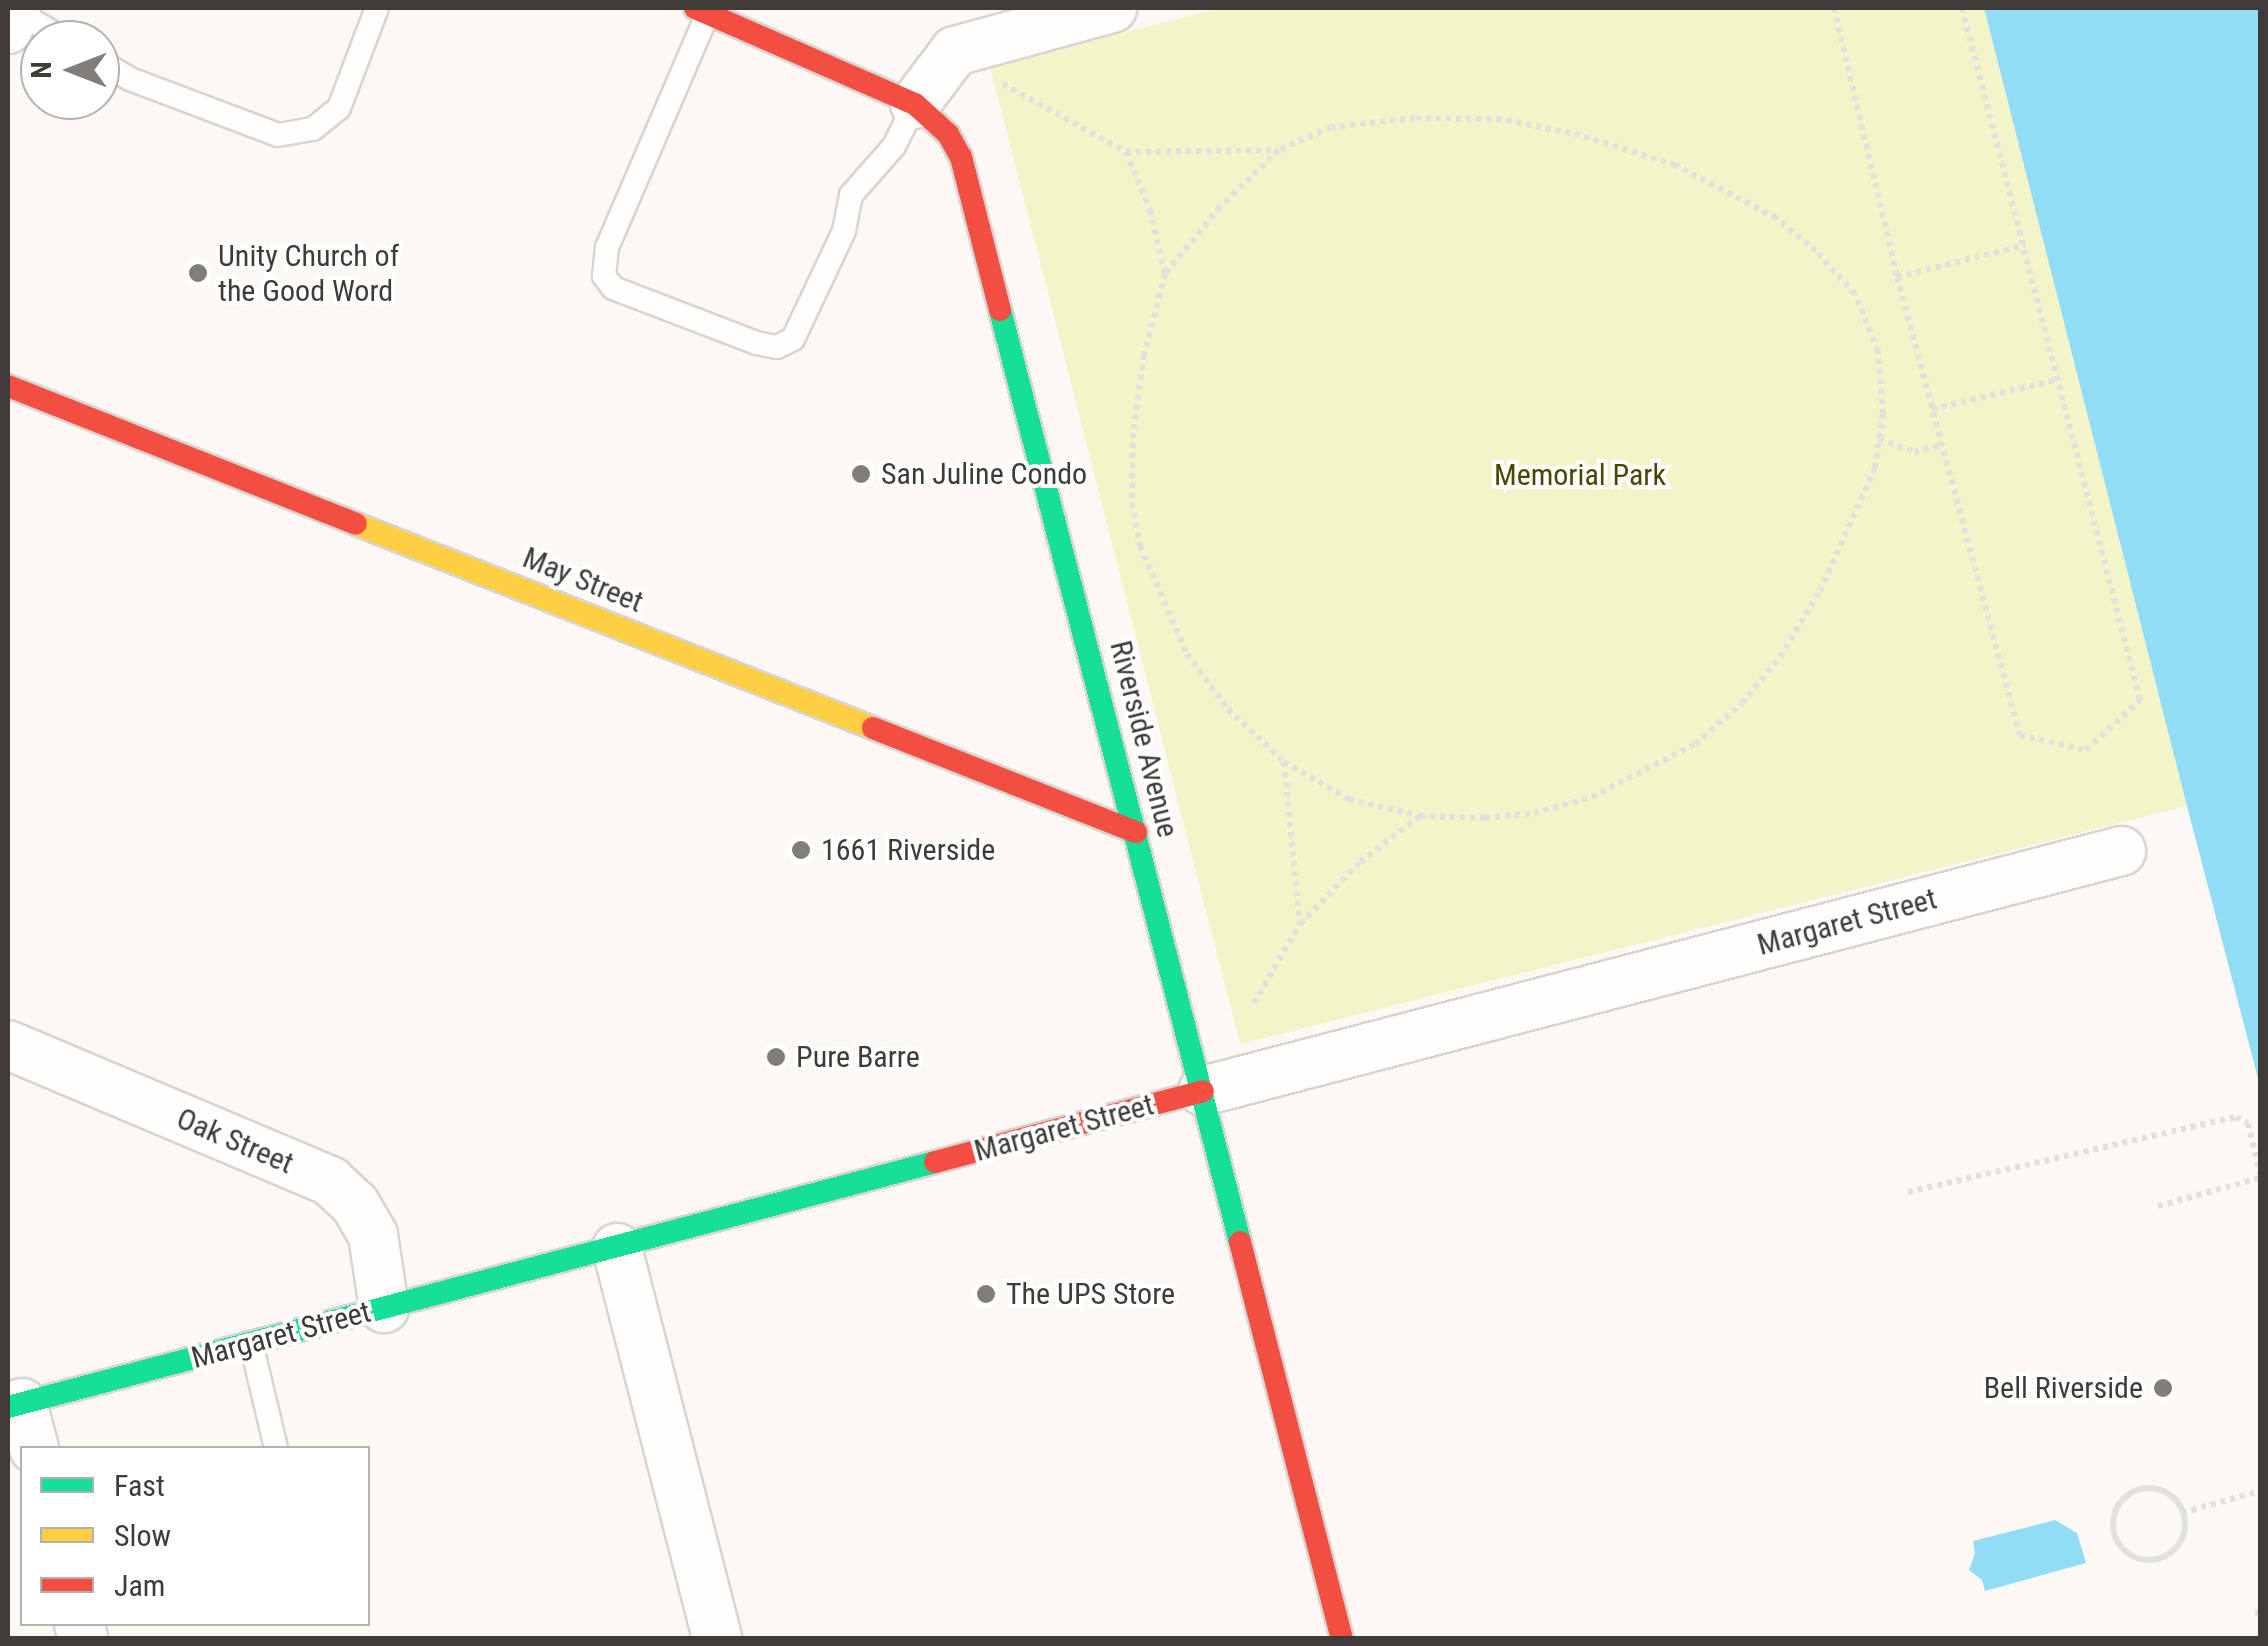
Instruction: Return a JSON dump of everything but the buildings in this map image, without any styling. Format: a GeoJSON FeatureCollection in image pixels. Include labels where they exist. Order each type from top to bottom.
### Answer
{"type":"FeatureCollection","features":[{"type":"Feature","properties":{"kind":"main road","name":"Riverside Avenue"},"geometry":{"type":"LineString","coordinates":[[702,10],[915,104],[948,134],[969,181],[1342,1638]]}},
{"type":"Feature","properties":{"kind":"main road","name":"May Street"},"geometry":{"type":"LineString","coordinates":[[8,386],[1136,832]]}},
{"type":"Feature","properties":{"kind":"main road","name":"Margaret Street"},"geometry":{"type":"LineString","coordinates":[[15,1405],[1203,1090]]}},
{"type":"Feature","properties":{"kind":"street"},"geometry":{"type":"LineString","coordinates":[[915,104],[955,51],[1112,8]]}},
{"type":"Feature","properties":{"kind":"street","name":"Margaret Street"},"geometry":{"type":"LineString","coordinates":[[1203,1090],[2121,850]]}},
{"type":"Feature","properties":{"kind":"street","name":"Oak Street"},"geometry":{"type":"LineString","coordinates":[[8,1046],[330,1181],[355,1204],[373,1235],[384,1308]]}},
{"type":"Feature","properties":{"kind":"street"},"geometry":{"type":"LineString","coordinates":[[617,1248],[717,1638]]}},
{"type":"Feature","properties":{"kind":"street"},"geometry":{"type":"LineString","coordinates":[[15,1405],[33,1446]]}},
{"type":"Feature","properties":{"kind":"lane"},"geometry":{"type":"LineString","coordinates":[[120,73],[278,135],[312,129],[339,108],[377,8]]}},
{"type":"Feature","properties":{"kind":"lane"},"geometry":{"type":"LineString","coordinates":[[702,10],[607,248],[604,276],[613,288],[756,342],[777,347],[793,339],[844,230],[851,196],[894,146],[915,104]]}},
{"type":"Feature","properties":{"kind":"lane"},"geometry":{"type":"LineString","coordinates":[[251,1343],[276,1446]]}},
{"type":"Feature","properties":{"kind":"path"},"geometry":{"type":"LineString","coordinates":[[1834,8],[1897,277],[2020,735],[2086,750],[2140,700],[1962,8]]}},
{"type":"Feature","properties":{"kind":"path"},"geometry":{"type":"LineString","coordinates":[[994,79],[1126,152],[1279,150]]}},
{"type":"Feature","properties":{"kind":"path"},"geometry":{"type":"LineString","coordinates":[[1415,118],[1501,119],[1580,135],[1674,165],[1776,218],[1816,251],[1855,294],[1878,351],[1883,414],[1875,468],[1820,591],[1780,657],[1742,704],[1696,744],[1592,798],[1534,813],[1486,818],[1420,816],[1349,799],[1284,762],[1228,709],[1188,654],[1140,546],[1132,502],[1133,432],[1144,356],[1165,274],[1220,207],[1279,150],[1331,127],[1415,118]]}},
{"type":"Feature","properties":{"kind":"path"},"geometry":{"type":"LineString","coordinates":[[1126,152],[1150,210],[1165,274]]}},
{"type":"Feature","properties":{"kind":"path"},"geometry":{"type":"LineString","coordinates":[[1897,277],[2025,245]]}},
{"type":"Feature","properties":{"kind":"path"},"geometry":{"type":"LineString","coordinates":[[1932,409],[2060,379]]}},
{"type":"Feature","properties":{"kind":"path"},"geometry":{"type":"LineString","coordinates":[[1879,439],[1914,452],[1942,445]]}},
{"type":"Feature","properties":{"kind":"path"},"geometry":{"type":"LineString","coordinates":[[1284,762],[1300,924]]}},
{"type":"Feature","properties":{"kind":"path"},"geometry":{"type":"LineString","coordinates":[[1254,1003],[1300,924],[1360,862],[1420,816]]}},
{"type":"Feature","properties":{"kind":"path"},"geometry":{"type":"LineString","coordinates":[[1908,1192],[2060,1154],[2144,1141],[2236,1118],[2248,1123],[2260,1176],[2158,1206]]}},
{"type":"Feature","properties":{"kind":"path"},"geometry":{"type":"LineString","coordinates":[[2137,1490],[2161,1490],[2172,1497],[2182,1513],[2181,1540],[2166,1556],[2144,1560],[2124,1550],[2117,1541],[2113,1517],[2126,1496],[2137,1490]]}},
{"type":"Feature","properties":{"kind":"path"},"geometry":{"type":"LineString","coordinates":[[2182,1513],[2260,1493]]}},
{"type":"Feature","properties":{"kind":"green space","name":"Memorial Park"},"geometry":{"type":"Polygon","coordinates":[[[1221,8],[1984,8],[2187,806],[1240,1044],[990,66],[1221,8]]]}},
{"type":"Feature","properties":{"kind":"water"},"geometry":{"type":"Polygon","coordinates":[[[1984,8],[2260,8],[2260,1086],[2187,806],[1984,8]]]}},
{"type":"Feature","properties":{"kind":"water"},"geometry":{"type":"Polygon","coordinates":[[[2055,1520],[2077,1533],[2086,1563],[1985,1591],[1982,1580],[1969,1570],[1975,1553],[1973,1541],[2055,1520]]]}},
{"type":"Feature","properties":{"kind":"traffic: fast"},"geometry":{"type":"LineString","coordinates":[[1000,310],[1240,1242]]}},
{"type":"Feature","properties":{"kind":"traffic: fast"},"geometry":{"type":"LineString","coordinates":[[8,1407],[935,1162]]}},
{"type":"Feature","properties":{"kind":"traffic: slow"},"geometry":{"type":"LineString","coordinates":[[356,524],[873,728]]}},
{"type":"Feature","properties":{"kind":"traffic: jam"},"geometry":{"type":"LineString","coordinates":[[695,8],[915,104],[948,134],[961,157],[1000,310]]}},
{"type":"Feature","properties":{"kind":"traffic: jam"},"geometry":{"type":"LineString","coordinates":[[8,386],[356,524]]}},
{"type":"Feature","properties":{"kind":"traffic: jam"},"geometry":{"type":"LineString","coordinates":[[873,728],[1136,832]]}},
{"type":"Feature","properties":{"kind":"traffic: jam"},"geometry":{"type":"LineString","coordinates":[[935,1162],[1203,1091]]}},
{"type":"Feature","properties":{"kind":"traffic: jam"},"geometry":{"type":"LineString","coordinates":[[1240,1242],[1342,1638]]}},
{"type":"Feature","properties":{"kind":"place","name":"Unity Church of the Good Word"},"geometry":{"type":"Point","coordinates":[198,273]}},
{"type":"Feature","properties":{"kind":"place","name":"San Juline Condo"},"geometry":{"type":"Point","coordinates":[861,474]}},
{"type":"Feature","properties":{"kind":"place","name":"1661 Riverside"},"geometry":{"type":"Point","coordinates":[801,850]}},
{"type":"Feature","properties":{"kind":"place","name":"Pure Barre"},"geometry":{"type":"Point","coordinates":[776,1057]}},
{"type":"Feature","properties":{"kind":"place","name":"The UPS Store"},"geometry":{"type":"Point","coordinates":[986,1294]}},
{"type":"Feature","properties":{"kind":"place","name":"Bell Riverside"},"geometry":{"type":"Point","coordinates":[2163,1388]}}]}
